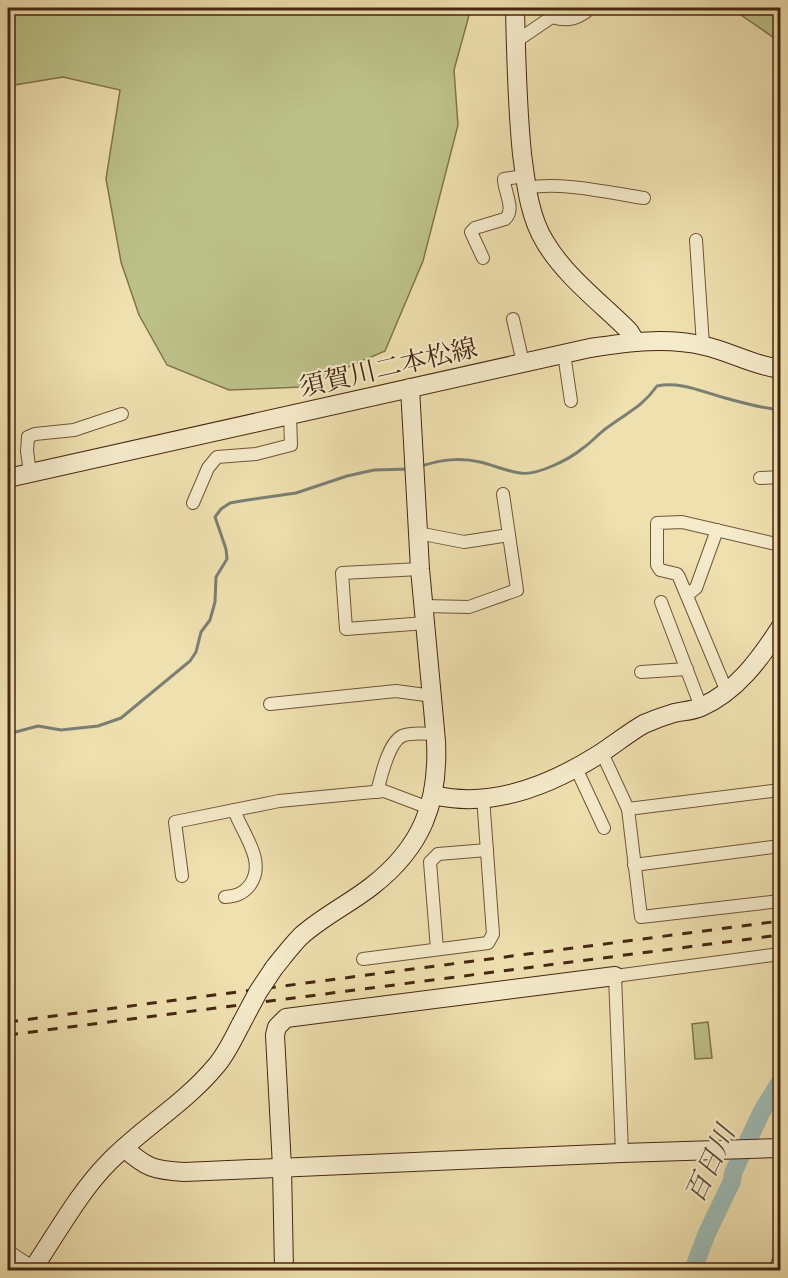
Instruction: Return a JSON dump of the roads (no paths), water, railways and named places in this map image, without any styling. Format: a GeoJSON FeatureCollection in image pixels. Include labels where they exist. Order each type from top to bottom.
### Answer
{"type":"FeatureCollection","features":[{"type":"Feature","properties":{"kind":"street"},"geometry":{"type":"LineString","coordinates":[[515,8],[518,113],[526,182],[539,232],[554,255],[630,331],[635,341]]}},
{"type":"Feature","properties":{"kind":"street"},"geometry":{"type":"LineString","coordinates":[[516,42],[565,8]]}},
{"type":"Feature","properties":{"kind":"street"},"geometry":{"type":"LineString","coordinates":[[552,17],[563,21],[572,20],[591,8]]}},
{"type":"Feature","properties":{"kind":"street"},"geometry":{"type":"LineString","coordinates":[[483,258],[471,232],[475,228],[509,216],[511,211],[504,178],[542,186],[644,198]]}},
{"type":"Feature","properties":{"kind":"street"},"geometry":{"type":"LineString","coordinates":[[696,240],[703,345]]}},
{"type":"Feature","properties":{"kind":"street"},"geometry":{"type":"LineString","coordinates":[[513,320],[523,363]]}},
{"type":"Feature","properties":{"kind":"street","name":"須賀川二本松線"},"geometry":{"type":"LineString","coordinates":[[8,478],[564,354],[635,341],[684,342],[703,345],[766,367],[780,369]]}},
{"type":"Feature","properties":{"kind":"street"},"geometry":{"type":"LineString","coordinates":[[564,354],[571,401]]}},
{"type":"Feature","properties":{"kind":"street"},"geometry":{"type":"LineString","coordinates":[[8,1251],[33,1269],[107,1163],[200,1083],[228,1050],[258,992],[274,968],[300,937],[371,887],[404,857],[421,828],[432,801],[438,766],[420,569],[410,388]]}},
{"type":"Feature","properties":{"kind":"street"},"geometry":{"type":"LineString","coordinates":[[30,473],[28,437],[35,434],[74,430],[122,414]]}},
{"type":"Feature","properties":{"kind":"street"},"geometry":{"type":"LineString","coordinates":[[193,503],[208,468],[217,458],[256,454],[291,445],[290,415]]}},
{"type":"Feature","properties":{"kind":"street"},"geometry":{"type":"LineString","coordinates":[[760,478],[780,477]]}},
{"type":"Feature","properties":{"kind":"street"},"geometry":{"type":"LineString","coordinates":[[420,569],[342,573],[346,629],[468,607],[517,591],[502,494]]}},
{"type":"Feature","properties":{"kind":"street"},"geometry":{"type":"LineString","coordinates":[[727,692],[677,574],[660,570],[657,565],[657,523],[682,522],[780,545]]}},
{"type":"Feature","properties":{"kind":"street"},"geometry":{"type":"LineString","coordinates":[[687,595],[696,588],[717,530]]}},
{"type":"Feature","properties":{"kind":"street"},"geometry":{"type":"LineString","coordinates":[[418,533],[464,542],[508,535]]}},
{"type":"Feature","properties":{"kind":"street"},"geometry":{"type":"LineString","coordinates":[[660,602],[701,707]]}},
{"type":"Feature","properties":{"kind":"street"},"geometry":{"type":"LineString","coordinates":[[182,876],[175,822],[279,801],[384,791],[432,801],[483,797],[515,793],[559,777],[602,753],[642,725],[657,718],[701,707],[727,692],[739,683],[780,628]]}},
{"type":"Feature","properties":{"kind":"street"},"geometry":{"type":"LineString","coordinates":[[641,672],[687,669]]}},
{"type":"Feature","properties":{"kind":"street"},"geometry":{"type":"LineString","coordinates":[[270,704],[396,691],[433,696]]}},
{"type":"Feature","properties":{"kind":"street"},"geometry":{"type":"LineString","coordinates":[[377,792],[386,759],[400,737],[436,734]]}},
{"type":"Feature","properties":{"kind":"street"},"geometry":{"type":"LineString","coordinates":[[602,753],[628,809],[641,917],[780,901]]}},
{"type":"Feature","properties":{"kind":"street"},"geometry":{"type":"LineString","coordinates":[[576,768],[604,828]]}},
{"type":"Feature","properties":{"kind":"street"},"geometry":{"type":"LineString","coordinates":[[628,809],[780,790]]}},
{"type":"Feature","properties":{"kind":"street"},"geometry":{"type":"LineString","coordinates":[[363,959],[488,943],[493,934],[483,797]]}},
{"type":"Feature","properties":{"kind":"street"},"geometry":{"type":"LineString","coordinates":[[225,897],[239,895],[245,891],[256,871],[250,844],[234,810]]}},
{"type":"Feature","properties":{"kind":"street"},"geometry":{"type":"LineString","coordinates":[[634,865],[780,846]]}},
{"type":"Feature","properties":{"kind":"street"},"geometry":{"type":"LineString","coordinates":[[437,949],[430,862],[438,854],[487,850]]}},
{"type":"Feature","properties":{"kind":"street"},"geometry":{"type":"LineString","coordinates":[[284,1270],[282,1167],[275,1035],[277,1027],[286,1018],[780,954]]}},
{"type":"Feature","properties":{"kind":"street"},"geometry":{"type":"LineString","coordinates":[[615,976],[622,1153]]}},
{"type":"Feature","properties":{"kind":"street"},"geometry":{"type":"LineString","coordinates":[[124,1148],[141,1163],[167,1171],[780,1148]]}},
{"type":"Feature","properties":{"kind":"street"},"geometry":{"type":"LineString","coordinates":[[775,1270],[780,1257]]}},
{"type":"Feature","properties":{"kind":"lane"},"geometry":{"type":"LineString","coordinates":[[775,8],[780,10]]}},
{"type":"Feature","properties":{"kind":"waterway"},"geometry":{"type":"LineString","coordinates":[[421,466],[457,459],[480,462],[520,473],[544,469],[562,462],[577,452],[640,404],[657,386],[683,386],[780,410]]}},
{"type":"Feature","properties":{"kind":"waterway"},"geometry":{"type":"LineString","coordinates":[[8,734],[38,726],[61,730],[98,726],[121,718],[190,661],[196,652],[201,632],[210,620],[215,602],[216,577],[227,559],[215,517],[230,503],[296,493],[347,476],[374,470],[409,469]]}},
{"type":"Feature","properties":{"kind":"waterway","name":"百日川"},"geometry":{"type":"LineString","coordinates":[[693,1270],[707,1233],[732,1181],[733,1173],[762,1111],[780,1082]]}},
{"type":"Feature","properties":{"kind":"railway"},"geometry":{"type":"LineString","coordinates":[[8,1022],[780,921]]}},
{"type":"Feature","properties":{"kind":"railway"},"geometry":{"type":"LineString","coordinates":[[8,1035],[780,935]]}}]}
